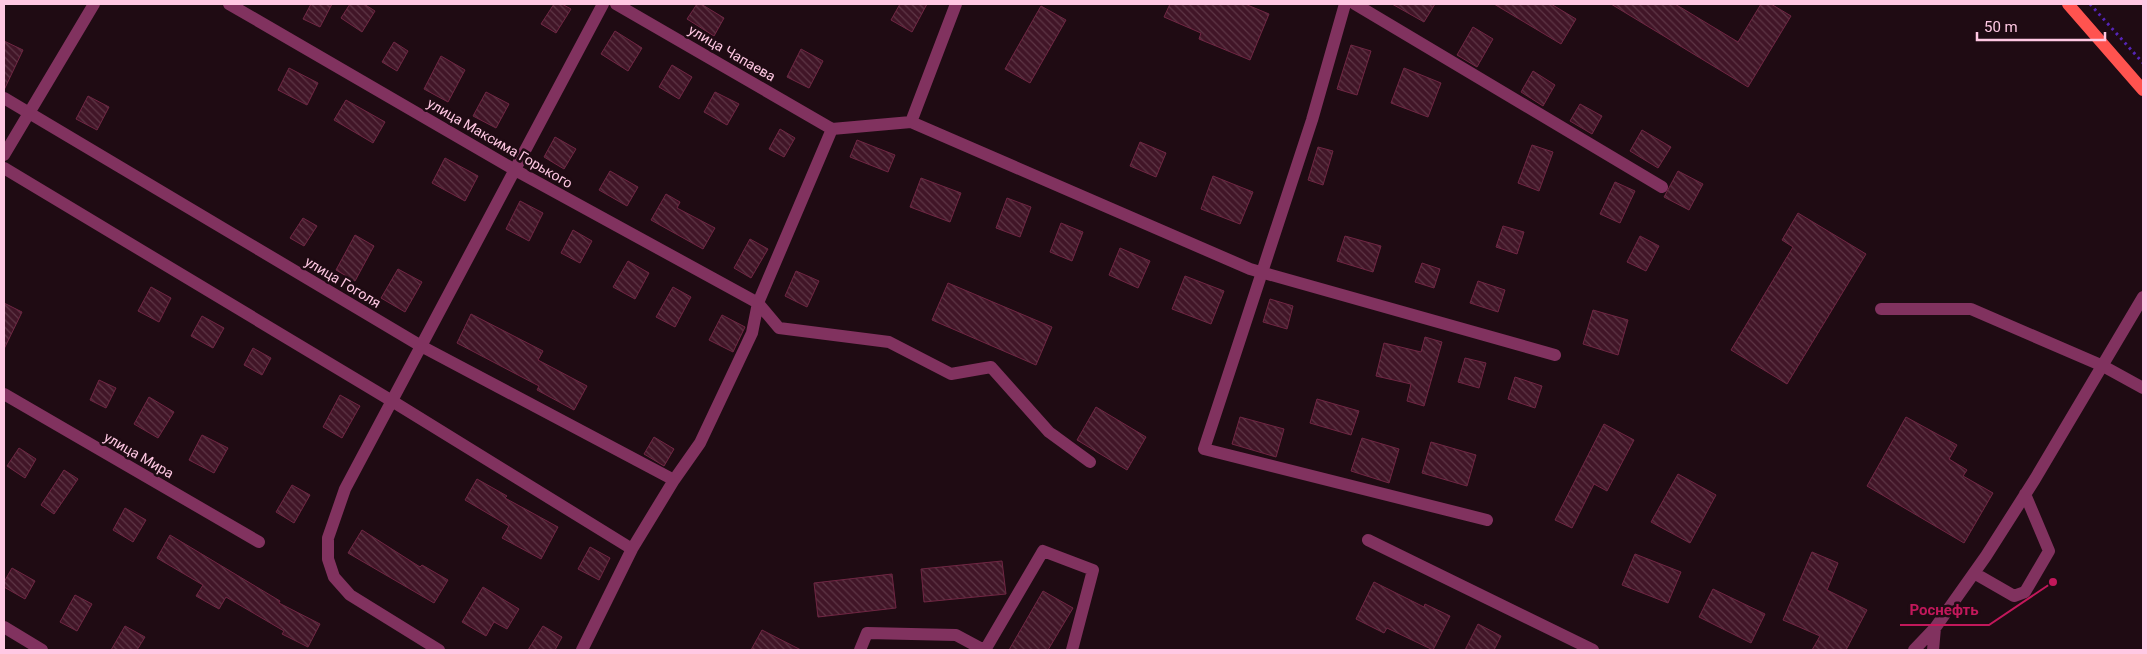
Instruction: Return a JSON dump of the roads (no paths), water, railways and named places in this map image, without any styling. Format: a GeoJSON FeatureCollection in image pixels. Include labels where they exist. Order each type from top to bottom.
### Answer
{"type":"FeatureCollection","features":[{"type":"Feature","properties":{"kind":"main road"},"geometry":{"type":"LineString","coordinates":[[2068,4],[2143,90]]}},
{"type":"Feature","properties":{"kind":"street"},"geometry":{"type":"LineString","coordinates":[[4,155],[94,4]]}},
{"type":"Feature","properties":{"kind":"street","name":"улица Максима Горького"},"geometry":{"type":"LineString","coordinates":[[229,4],[515,170],[758,304],[779,328],[889,342],[951,374],[991,367],[1049,432],[1090,462]]}},
{"type":"Feature","properties":{"kind":"street"},"geometry":{"type":"LineString","coordinates":[[440,650],[350,595],[334,577],[328,559],[331,526],[345,489],[603,4]]}},
{"type":"Feature","properties":{"kind":"street","name":"улица Чапаева"},"geometry":{"type":"LineString","coordinates":[[616,4],[832,129]]}},
{"type":"Feature","properties":{"kind":"street"},"geometry":{"type":"LineString","coordinates":[[911,122],[956,4]]}},
{"type":"Feature","properties":{"kind":"street"},"geometry":{"type":"LineString","coordinates":[[1345,4],[1312,120],[1204,449],[1487,520]]}},
{"type":"Feature","properties":{"kind":"street"},"geometry":{"type":"LineString","coordinates":[[1355,4],[1662,187]]}},
{"type":"Feature","properties":{"kind":"street","name":"улица Гоголя"},"geometry":{"type":"LineString","coordinates":[[4,98],[421,346],[674,480]]}},
{"type":"Feature","properties":{"kind":"street"},"geometry":{"type":"LineString","coordinates":[[582,650],[632,549],[674,480],[700,442],[752,333],[758,304],[832,129],[911,122],[1262,272],[1555,355]]}},
{"type":"Feature","properties":{"kind":"street"},"geometry":{"type":"LineString","coordinates":[[4,168],[392,401],[632,549]]}},
{"type":"Feature","properties":{"kind":"street"},"geometry":{"type":"LineString","coordinates":[[1914,650],[1935,628],[1974,573],[2025,494],[2143,297]]}},
{"type":"Feature","properties":{"kind":"street"},"geometry":{"type":"LineString","coordinates":[[1882,309],[1971,309],[2103,366],[2143,388]]}},
{"type":"Feature","properties":{"kind":"street","name":"улица Мира"},"geometry":{"type":"LineString","coordinates":[[4,394],[258,542]]}},
{"type":"Feature","properties":{"kind":"street"},"geometry":{"type":"LineString","coordinates":[[1974,573],[2014,596],[2025,592],[2049,551],[2025,494]]}},
{"type":"Feature","properties":{"kind":"street"},"geometry":{"type":"LineString","coordinates":[[1368,540],[1593,650]]}},
{"type":"Feature","properties":{"kind":"street"},"geometry":{"type":"LineString","coordinates":[[860,650],[867,633],[956,635],[984,650],[1043,551],[1094,570],[1072,650]]}},
{"type":"Feature","properties":{"kind":"street"},"geometry":{"type":"LineString","coordinates":[[4,628],[42,650]]}},
{"type":"Feature","properties":{"kind":"street"},"geometry":{"type":"LineString","coordinates":[[1933,650],[1935,628]]}},
{"type":"Feature","properties":{"kind":"place","name":"Роснефть"},"geometry":{"type":"Point","coordinates":[2053,582]}}]}
